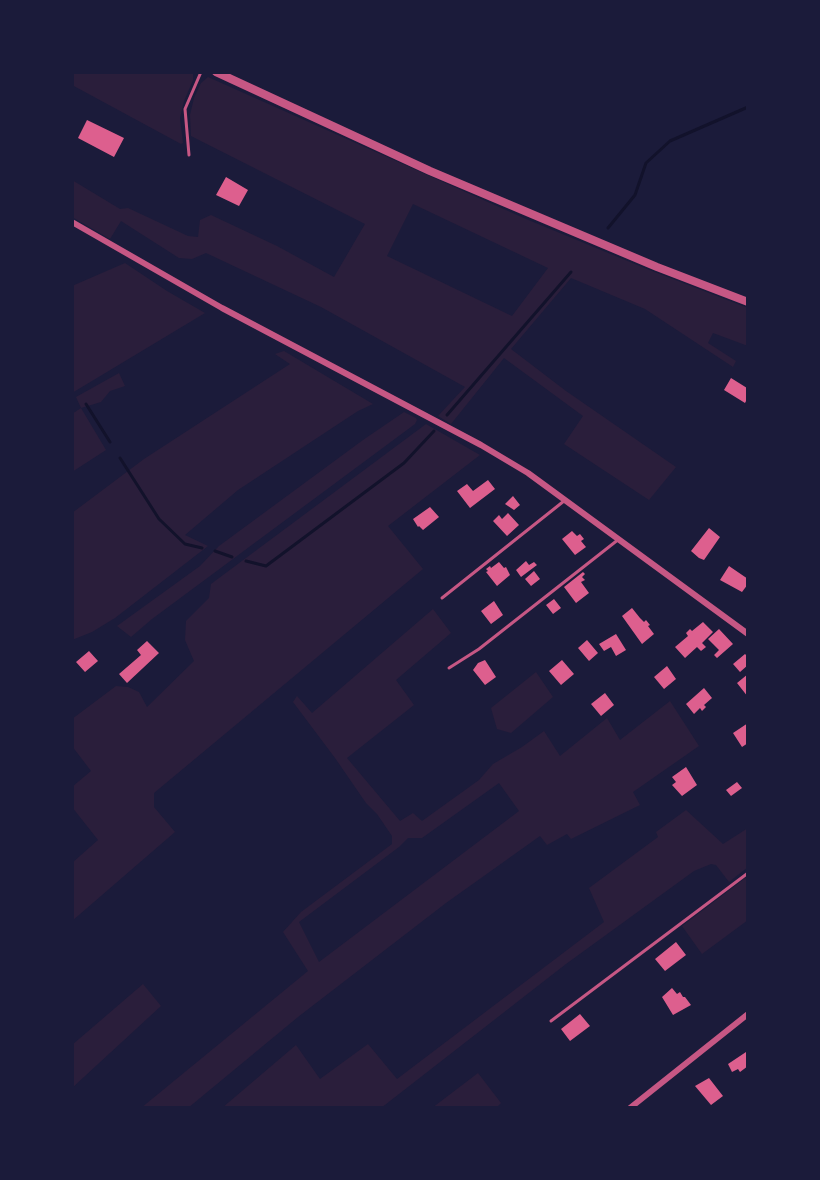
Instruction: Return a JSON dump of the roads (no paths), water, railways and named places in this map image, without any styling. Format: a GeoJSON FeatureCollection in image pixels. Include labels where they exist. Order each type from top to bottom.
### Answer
{"type":"FeatureCollection","features":[{"type":"Feature","properties":{"kind":"street"},"geometry":{"type":"LineString","coordinates":[[216,72],[430,171],[657,267],[748,302]]}},
{"type":"Feature","properties":{"kind":"street"},"geometry":{"type":"LineString","coordinates":[[72,222],[222,308],[481,445],[528,473],[748,634]]}},
{"type":"Feature","properties":{"kind":"street"},"geometry":{"type":"LineString","coordinates":[[630,1108],[748,1014]]}},
{"type":"Feature","properties":{"kind":"lane"},"geometry":{"type":"LineString","coordinates":[[189,155],[185,109],[201,72]]}},
{"type":"Feature","properties":{"kind":"lane"},"geometry":{"type":"LineString","coordinates":[[442,598],[565,500]]}},
{"type":"Feature","properties":{"kind":"lane"},"geometry":{"type":"LineString","coordinates":[[449,668],[479,649],[619,539]]}},
{"type":"Feature","properties":{"kind":"lane"},"geometry":{"type":"LineString","coordinates":[[551,1021],[748,873]]}},
{"type":"Feature","properties":{"kind":"waterway"},"geometry":{"type":"LineString","coordinates":[[608,228],[635,195],[646,163],[670,141],[748,107]]}},
{"type":"Feature","properties":{"kind":"waterway"},"geometry":{"type":"LineString","coordinates":[[447,415],[571,272]]}},
{"type":"Feature","properties":{"kind":"waterway"},"geometry":{"type":"LineString","coordinates":[[86,404],[110,442]]}},
{"type":"Feature","properties":{"kind":"waterway"},"geometry":{"type":"LineString","coordinates":[[246,561],[266,566],[404,463],[434,431]]}},
{"type":"Feature","properties":{"kind":"waterway"},"geometry":{"type":"LineString","coordinates":[[120,458],[159,519],[185,544],[202,548]]}},
{"type":"Feature","properties":{"kind":"waterway"},"geometry":{"type":"LineString","coordinates":[[215,551],[232,557]]}}]}
